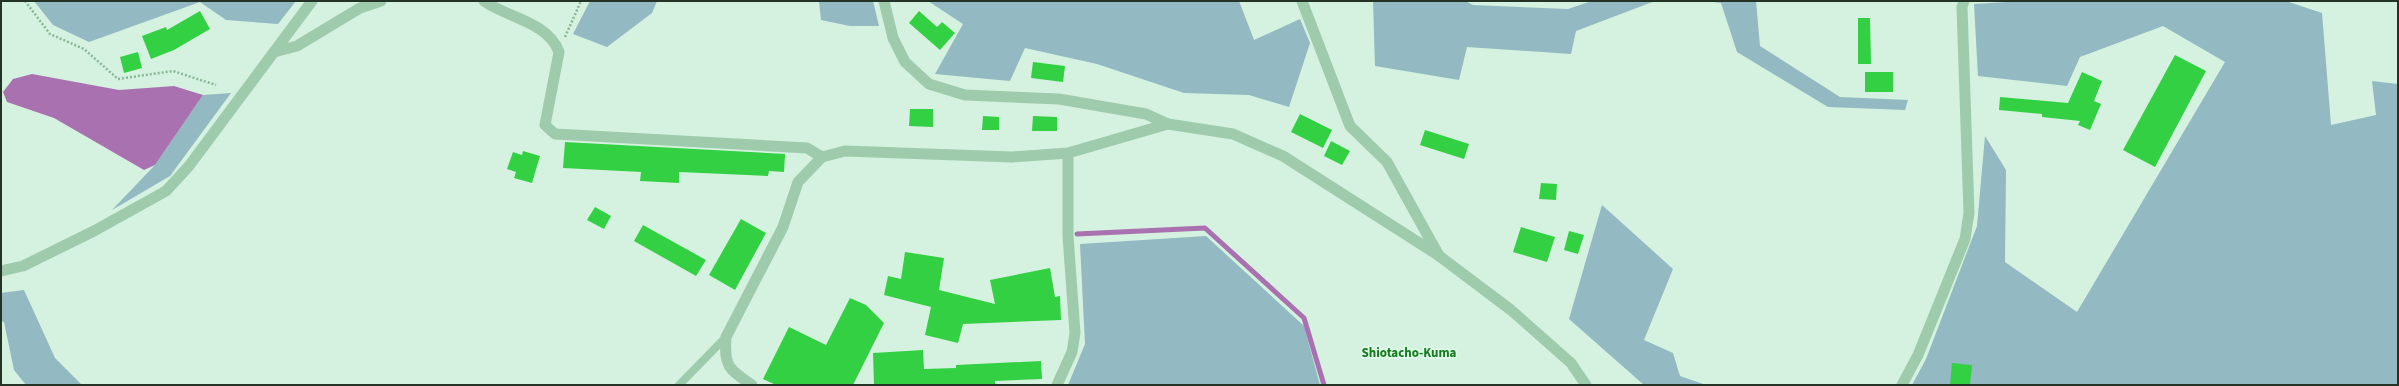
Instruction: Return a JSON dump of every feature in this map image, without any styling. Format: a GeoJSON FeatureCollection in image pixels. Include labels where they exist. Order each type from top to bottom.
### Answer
{"type":"FeatureCollection","features":[{"type":"Feature","properties":{"kind":"street"},"geometry":{"type":"LineString","coordinates":[[1,271],[30,263],[94,231],[166,191],[189,166],[312,1]]}},
{"type":"Feature","properties":{"kind":"street"},"geometry":{"type":"LineString","coordinates":[[274,52],[297,46],[360,8],[381,1]]}},
{"type":"Feature","properties":{"kind":"street"},"geometry":{"type":"LineString","coordinates":[[484,1],[495,9],[533,25],[555,41],[559,52],[545,125],[555,134],[807,148],[822,157]]}},
{"type":"Feature","properties":{"kind":"street"},"geometry":{"type":"LineString","coordinates":[[884,1],[893,38],[905,62],[929,84],[964,94],[1059,99],[1146,114],[1168,124],[1233,134],[1283,156],[1438,255],[1516,315],[1571,363],[1586,385]]}},
{"type":"Feature","properties":{"kind":"street"},"geometry":{"type":"LineString","coordinates":[[1302,1],[1350,126],[1387,162],[1438,255]]}},
{"type":"Feature","properties":{"kind":"street"},"geometry":{"type":"LineString","coordinates":[[1902,385],[1918,355],[1965,239],[1969,213],[1962,7],[1964,1]]}},
{"type":"Feature","properties":{"kind":"street"},"geometry":{"type":"LineString","coordinates":[[752,385],[732,371],[724,356],[726,336],[783,227],[798,182],[822,157],[845,151],[1012,157],[1068,153],[1168,124]]}},
{"type":"Feature","properties":{"kind":"street"},"geometry":{"type":"LineString","coordinates":[[1057,385],[1072,352],[1075,333],[1068,236],[1068,153]]}},
{"type":"Feature","properties":{"kind":"lane"},"geometry":{"type":"LineString","coordinates":[[679,385],[726,336]]}},
{"type":"Feature","properties":{"kind":"path"},"geometry":{"type":"LineString","coordinates":[[25,1],[50,34],[84,49],[118,79],[173,71],[216,85]]}},
{"type":"Feature","properties":{"kind":"path"},"geometry":{"type":"LineString","coordinates":[[559,52],[581,1]]}},
{"type":"Feature","properties":{"kind":"shaded area"},"geometry":{"type":"Polygon","coordinates":[[[34,1],[296,1],[278,24],[226,20],[200,2],[89,42],[53,25],[34,1]]]}},
{"type":"Feature","properties":{"kind":"shaded area"},"geometry":{"type":"Polygon","coordinates":[[[590,1],[657,1],[652,13],[607,47],[573,34],[590,1]]]}},
{"type":"Feature","properties":{"kind":"shaded area"},"geometry":{"type":"Polygon","coordinates":[[[819,1],[873,1],[879,26],[850,26],[821,20],[819,1]]]}},
{"type":"Feature","properties":{"kind":"shaded area"},"geometry":{"type":"Polygon","coordinates":[[[928,1],[1239,1],[1254,40],[1300,19],[1310,43],[1289,107],[1249,95],[1184,93],[1097,64],[1025,48],[1010,81],[935,74],[963,24],[928,1]]]}},
{"type":"Feature","properties":{"kind":"shaded area"},"geometry":{"type":"Polygon","coordinates":[[[1373,1],[1465,1],[1473,5],[1568,9],[1592,1],[1655,1],[1576,31],[1571,54],[1467,47],[1459,80],[1375,66],[1373,1]]]}},
{"type":"Feature","properties":{"kind":"shaded area"},"geometry":{"type":"Polygon","coordinates":[[[1705,1],[1756,1],[1760,46],[1840,97],[1908,100],[1905,110],[1828,107],[1737,52],[1721,3],[1705,1]]]}},
{"type":"Feature","properties":{"kind":"shaded area"},"geometry":{"type":"Polygon","coordinates":[[[2023,1],[2286,1],[2322,13],[2331,125],[2376,115],[2372,81],[2398,84],[2398,385],[1912,385],[1926,359],[1977,226],[1985,136],[2006,170],[2005,262],[2077,312],[2225,62],[2163,26],[2080,57],[2067,86],[1978,76],[1974,4],[2023,1]]]}},
{"type":"Feature","properties":{"kind":"shaded area"},"geometry":{"type":"Polygon","coordinates":[[[32,74],[119,90],[174,86],[203,95],[155,165],[144,170],[54,118],[7,102],[3,92],[13,79],[32,74]]]}},
{"type":"Feature","properties":{"kind":"shaded area"},"geometry":{"type":"Polygon","coordinates":[[[231,93],[170,176],[112,210],[155,165],[203,95],[231,93]]]}},
{"type":"Feature","properties":{"kind":"shaded area"},"geometry":{"type":"Polygon","coordinates":[[[1602,205],[1673,269],[1644,340],[1673,353],[1680,376],[1706,385],[1644,385],[1569,319],[1602,205]]]}},
{"type":"Feature","properties":{"kind":"shaded area"},"geometry":{"type":"Polygon","coordinates":[[[1206,236],[1304,326],[1320,385],[1068,385],[1085,344],[1080,244],[1206,236]]]}},
{"type":"Feature","properties":{"kind":"shaded area"},"geometry":{"type":"Polygon","coordinates":[[[24,290],[55,358],[82,385],[26,385],[14,370],[4,322],[1,321],[1,293],[24,290]]]}},
{"type":"Feature","properties":{"kind":"building"},"geometry":{"type":"Polygon","coordinates":[[[200,11],[210,29],[174,50],[151,59],[142,36],[166,27],[167,30],[200,11]]]}},
{"type":"Feature","properties":{"kind":"building"},"geometry":{"type":"Polygon","coordinates":[[[919,11],[937,27],[942,22],[955,33],[940,50],[909,23],[919,11]]]}},
{"type":"Feature","properties":{"kind":"building"},"geometry":{"type":"Polygon","coordinates":[[[1858,18],[1870,18],[1871,64],[1858,64],[1858,18]]]}},
{"type":"Feature","properties":{"kind":"building"},"geometry":{"type":"Polygon","coordinates":[[[138,52],[142,68],[124,73],[120,57],[138,52]]]}},
{"type":"Feature","properties":{"kind":"building"},"geometry":{"type":"Polygon","coordinates":[[[2175,55],[2206,71],[2155,167],[2123,150],[2175,55]]]}},
{"type":"Feature","properties":{"kind":"building"},"geometry":{"type":"Polygon","coordinates":[[[1033,62],[1065,66],[1063,82],[1031,78],[1033,62]]]}},
{"type":"Feature","properties":{"kind":"building"},"geometry":{"type":"Polygon","coordinates":[[[1865,72],[1893,72],[1893,92],[1865,92],[1865,72]]]}},
{"type":"Feature","properties":{"kind":"building"},"geometry":{"type":"Polygon","coordinates":[[[2082,72],[2102,81],[2094,101],[2101,104],[2090,130],[2078,125],[2080,121],[2042,117],[2042,114],[1999,110],[2000,97],[2068,103],[2082,72]]]}},
{"type":"Feature","properties":{"kind":"building"},"geometry":{"type":"Polygon","coordinates":[[[910,109],[933,109],[933,127],[909,126],[910,109]]]}},
{"type":"Feature","properties":{"kind":"building"},"geometry":{"type":"Polygon","coordinates":[[[1300,114],[1332,130],[1323,148],[1291,132],[1300,114]]]}},
{"type":"Feature","properties":{"kind":"building"},"geometry":{"type":"Polygon","coordinates":[[[983,116],[999,117],[999,130],[982,130],[983,116]]]}},
{"type":"Feature","properties":{"kind":"building"},"geometry":{"type":"Polygon","coordinates":[[[1033,116],[1057,117],[1057,131],[1032,131],[1033,116]]]}},
{"type":"Feature","properties":{"kind":"building"},"geometry":{"type":"Polygon","coordinates":[[[1425,130],[1469,144],[1464,159],[1420,145],[1425,130]]]}},
{"type":"Feature","properties":{"kind":"building"},"geometry":{"type":"Polygon","coordinates":[[[1331,141],[1350,151],[1342,165],[1324,156],[1331,141]]]}},
{"type":"Feature","properties":{"kind":"building"},"geometry":{"type":"Polygon","coordinates":[[[565,142],[785,154],[784,172],[769,171],[768,176],[679,172],[679,183],[640,181],[641,172],[563,168],[565,142]]]}},
{"type":"Feature","properties":{"kind":"building"},"geometry":{"type":"Polygon","coordinates":[[[523,151],[540,156],[532,183],[514,178],[516,172],[507,169],[513,152],[522,155],[523,151]]]}},
{"type":"Feature","properties":{"kind":"building"},"geometry":{"type":"Polygon","coordinates":[[[1541,183],[1557,184],[1556,200],[1539,199],[1541,183]]]}},
{"type":"Feature","properties":{"kind":"building"},"geometry":{"type":"Polygon","coordinates":[[[595,207],[611,216],[604,229],[587,220],[595,207]]]}},
{"type":"Feature","properties":{"kind":"building"},"geometry":{"type":"Polygon","coordinates":[[[741,219],[766,233],[735,290],[709,275],[741,219]]]}},
{"type":"Feature","properties":{"kind":"building"},"geometry":{"type":"Polygon","coordinates":[[[643,225],[706,260],[696,276],[634,241],[643,225]]]}},
{"type":"Feature","properties":{"kind":"building"},"geometry":{"type":"Polygon","coordinates":[[[1521,227],[1555,237],[1547,262],[1513,252],[1521,227]]]}},
{"type":"Feature","properties":{"kind":"building"},"geometry":{"type":"Polygon","coordinates":[[[1569,231],[1584,235],[1578,254],[1564,250],[1569,231]]]}},
{"type":"Feature","properties":{"kind":"building"},"geometry":{"type":"Polygon","coordinates":[[[905,252],[944,258],[939,290],[995,304],[990,280],[1050,268],[1055,297],[1060,296],[1061,320],[963,324],[958,343],[925,335],[931,307],[884,295],[888,276],[901,279],[905,252]]]}},
{"type":"Feature","properties":{"kind":"building"},"geometry":{"type":"Polygon","coordinates":[[[850,298],[866,305],[884,323],[853,385],[776,385],[763,379],[789,327],[826,345],[850,298]]]}},
{"type":"Feature","properties":{"kind":"building"},"geometry":{"type":"Polygon","coordinates":[[[923,350],[924,369],[956,368],[956,365],[1041,361],[1042,379],[995,381],[995,385],[874,385],[873,353],[923,350]]]}},
{"type":"Feature","properties":{"kind":"building"},"geometry":{"type":"Polygon","coordinates":[[[1952,363],[1972,365],[1970,385],[1950,385],[1952,363]]]}},
{"type":"Feature","properties":{"kind":"waterway"},"geometry":{"type":"LineString","coordinates":[[1077,234],[1205,228],[1304,318],[1324,385]]}},
{"type":"Feature","properties":{"kind":"district","name":"Shiotacho-Kuma"},"geometry":{"type":"Point","coordinates":[1409,353]}}]}
